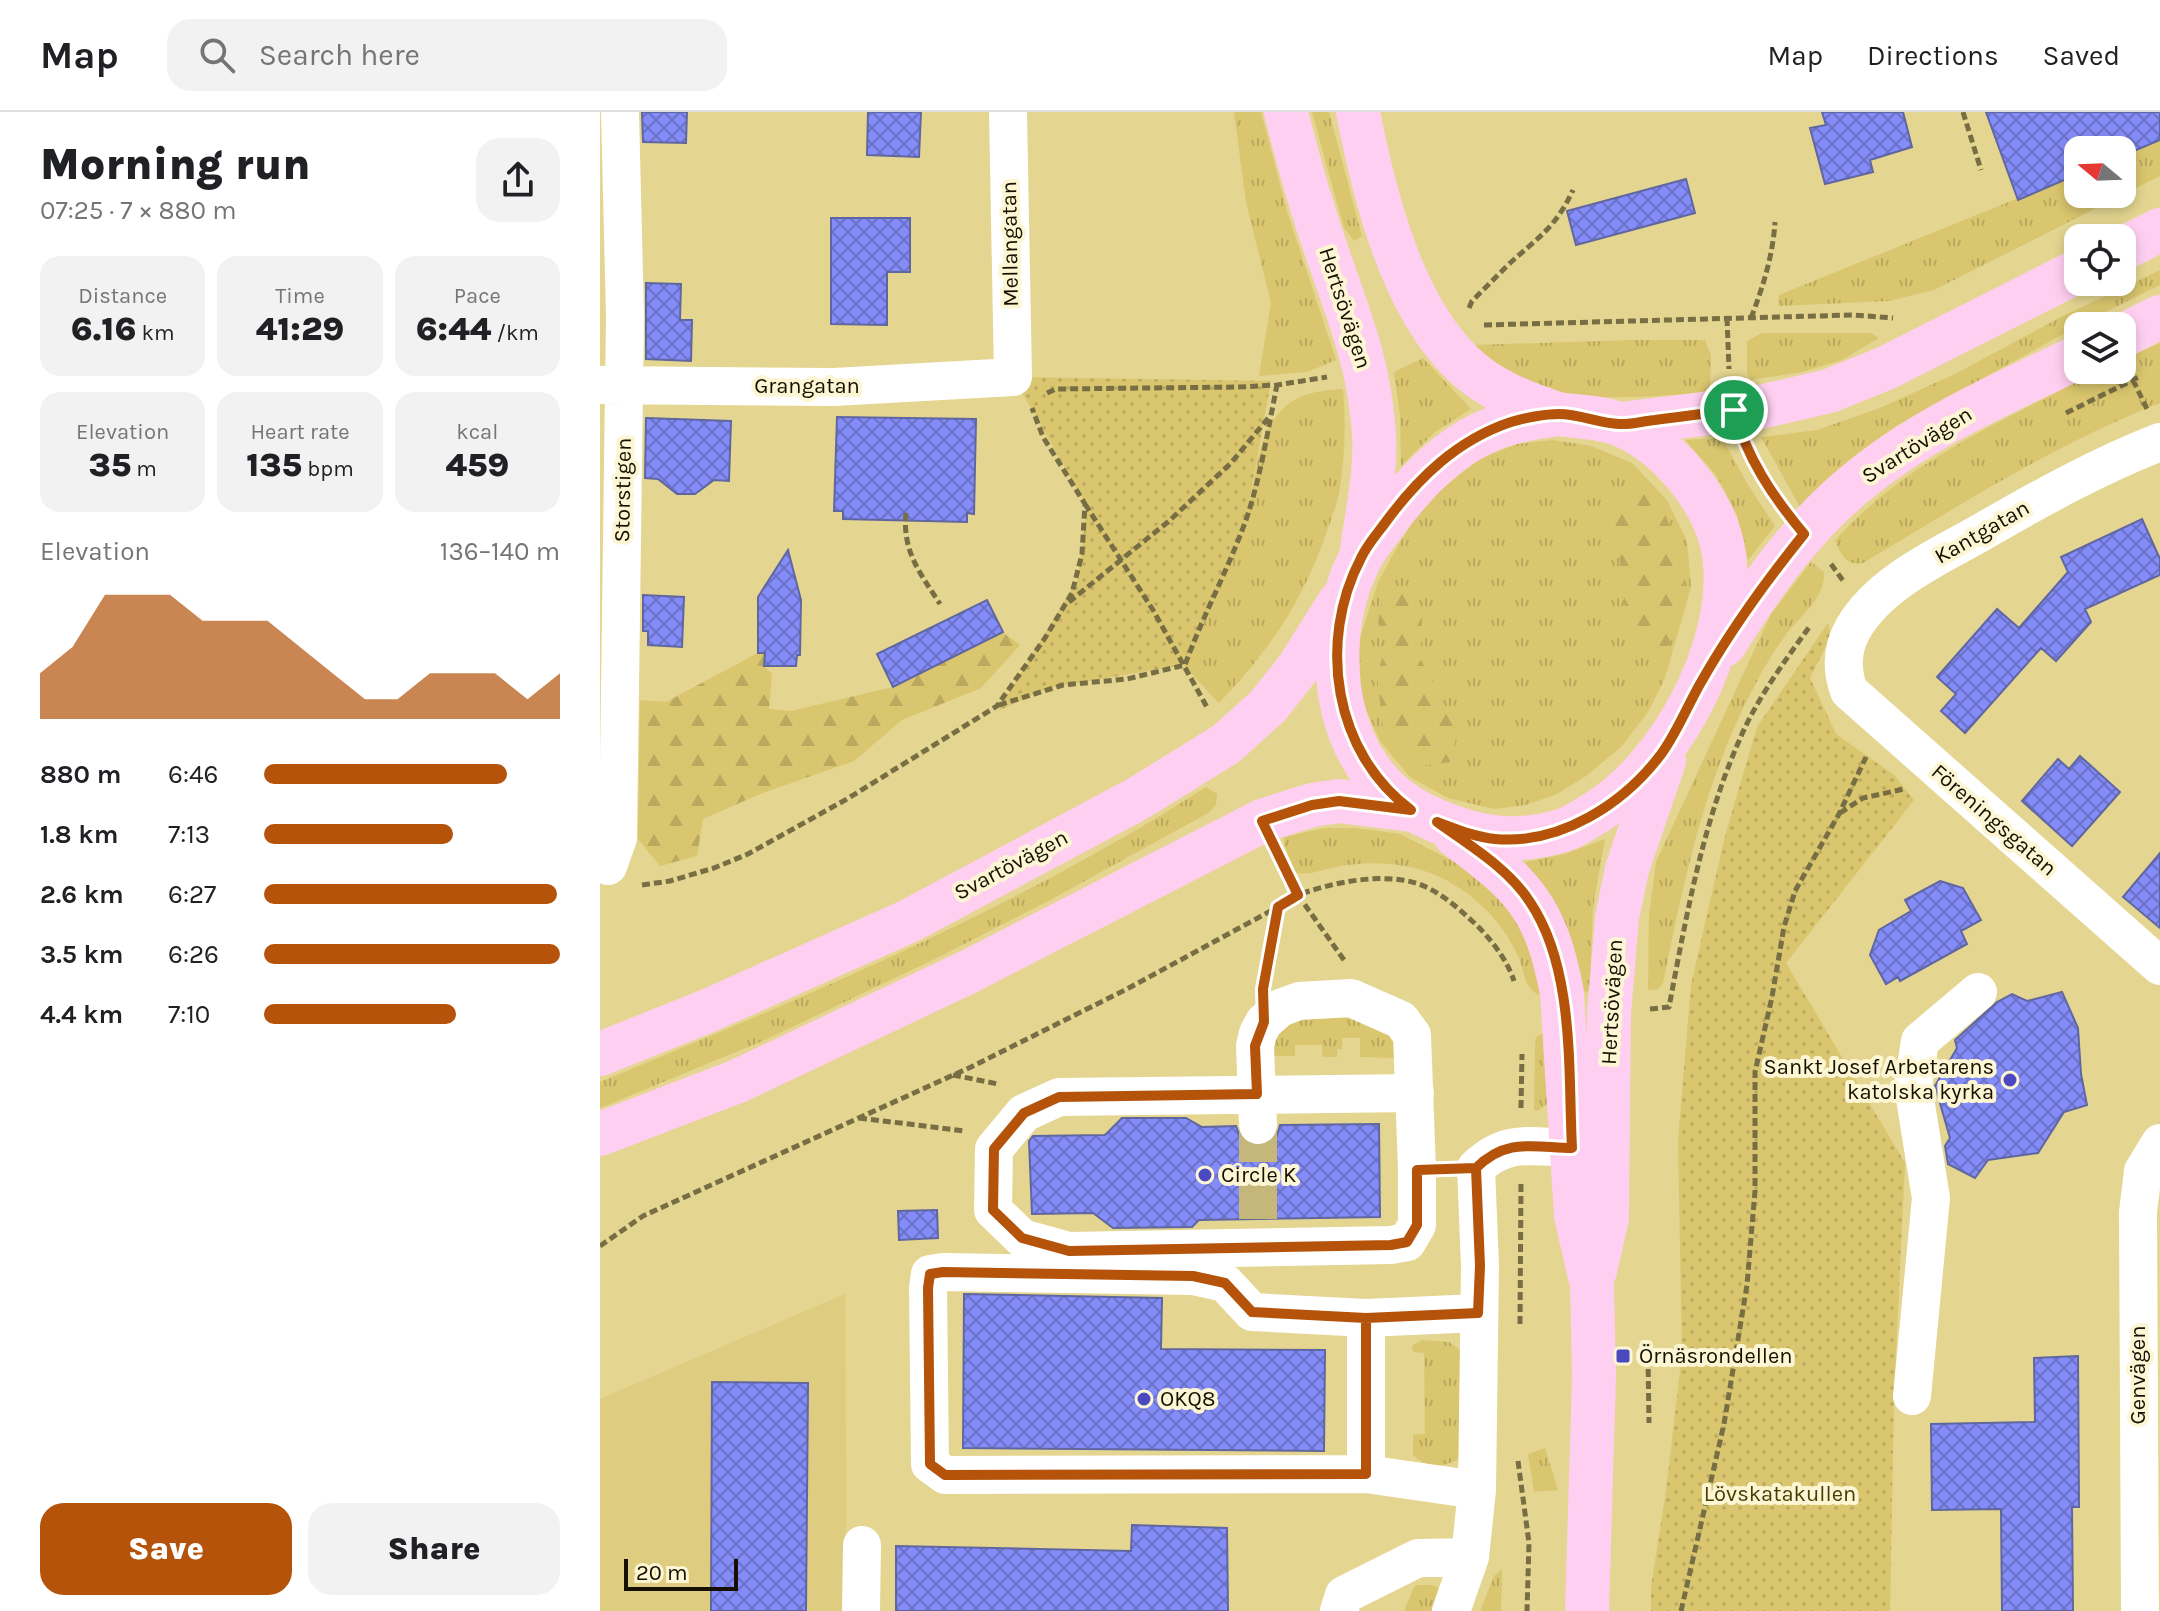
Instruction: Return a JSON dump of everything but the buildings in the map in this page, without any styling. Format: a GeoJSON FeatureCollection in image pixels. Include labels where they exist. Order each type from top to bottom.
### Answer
{"type":"FeatureCollection","features":[{"type":"Feature","properties":{"kind":"main road","name":"Hertsövägen"},"geometry":{"type":"LineString","coordinates":[[1286,112],[1298,162],[1329,259],[1352,317],[1365,366],[1374,425],[1373,464],[1356,569]]}},
{"type":"Feature","properties":{"kind":"main road"},"geometry":{"type":"LineString","coordinates":[[1358,112],[1390,236],[1405,277],[1450,332],[1462,363],[1487,382],[1529,405],[1558,414],[1620,424],[1760,407],[1829,391],[1886,368],[2064,278]]}},
{"type":"Feature","properties":{"kind":"main road"},"geometry":{"type":"LineString","coordinates":[[2136,242],[2160,230]]}},
{"type":"Feature","properties":{"kind":"main road"},"geometry":{"type":"LineString","coordinates":[[2136,329],[2160,317]]}},
{"type":"Feature","properties":{"kind":"main road","name":"Svartövägen"},"geometry":{"type":"LineString","coordinates":[[1688,706],[1763,584],[1804,534],[1855,483],[1915,441],[2064,364]]}},
{"type":"Feature","properties":{"kind":"main road"},"geometry":{"type":"LineString","coordinates":[[1424,816],[1384,787],[1369,769],[1345,717],[1338,681],[1338,644],[1356,569],[1407,493],[1453,451],[1477,436],[1513,421],[1558,414]]}},
{"type":"Feature","properties":{"kind":"main road"},"geometry":{"type":"LineString","coordinates":[[600,1134],[738,1081],[968,972],[1262,821],[1312,805],[1339,801],[1424,816],[1476,836],[1529,838],[1567,829],[1612,803],[1662,753],[1688,706],[1708,664],[1723,612],[1725,593],[1725,555],[1720,536],[1695,487],[1683,471],[1655,446],[1620,424]]}},
{"type":"Feature","properties":{"kind":"main road","name":"Svartövägen"},"geometry":{"type":"LineString","coordinates":[[600,1054],[705,1012],[909,921],[1137,799],[1226,744],[1268,706],[1298,668],[1356,569]]}},
{"type":"Feature","properties":{"kind":"main road","name":"Hertsövägen"},"geometry":{"type":"LineString","coordinates":[[1592,1285],[1607,1218],[1609,1013],[1617,918],[1627,869],[1646,809],[1688,706]]}},
{"type":"Feature","properties":{"kind":"main road","name":"Hertsövägen"},"geometry":{"type":"LineString","coordinates":[[1424,816],[1501,870],[1530,900],[1556,959],[1565,1014],[1576,1216],[1592,1285],[1594,1376],[1587,1611]]}},
{"type":"Feature","properties":{"kind":"street","name":"Storstigen"},"geometry":{"type":"LineString","coordinates":[[608,866],[618,838],[612,385],[620,112]]}},
{"type":"Feature","properties":{"kind":"street","name":"Mellangatan"},"geometry":{"type":"LineString","coordinates":[[1008,112],[1022,388]]}},
{"type":"Feature","properties":{"kind":"street","name":"Grangatan"},"geometry":{"type":"LineString","coordinates":[[612,385],[1022,388]]}},
{"type":"Feature","properties":{"kind":"street","name":"Kantgatan"},"geometry":{"type":"LineString","coordinates":[[1843,664],[1846,643],[1855,625],[1896,584],[2039,499],[2131,453],[2155,430]]}},
{"type":"Feature","properties":{"kind":"street","name":"Föreningsgatan"},"geometry":{"type":"LineString","coordinates":[[1843,664],[1849,691],[2160,966]]}},
{"type":"Feature","properties":{"kind":"street"},"geometry":{"type":"LineString","coordinates":[[1912,1396],[1931,1198],[1913,1086],[1920,1041],[1978,992]]}},
{"type":"Feature","properties":{"kind":"street"},"geometry":{"type":"LineString","coordinates":[[1257,1110],[1255,1046],[1264,1022],[1280,1008],[1299,1001],[1351,998],[1385,1010],[1401,1020],[1412,1035],[1415,1093],[1417,1225],[1407,1242],[1258,1234],[1069,1251],[1022,1238],[993,1210],[994,1149],[1024,1113],[1059,1097],[1257,1110],[1415,1093]]}},
{"type":"Feature","properties":{"kind":"street","name":"Genvägen"},"geometry":{"type":"LineString","coordinates":[[2140,1611],[2138,1212],[2143,1171],[2160,1143]]}},
{"type":"Feature","properties":{"kind":"street"},"geometry":{"type":"LineString","coordinates":[[1417,1170],[1476,1168],[1490,1153],[1508,1147],[1572,1148]]}},
{"type":"Feature","properties":{"kind":"street"},"geometry":{"type":"LineString","coordinates":[[1451,1611],[1470,1557],[1477,1490],[1480,1266],[1476,1168]]}},
{"type":"Feature","properties":{"kind":"street"},"geometry":{"type":"LineString","coordinates":[[1477,1490],[1366,1474],[945,1475],[930,1464],[928,1288],[930,1274],[943,1272],[1193,1276],[1225,1283],[1252,1312],[1366,1318],[1478,1313]]}},
{"type":"Feature","properties":{"kind":"street"},"geometry":{"type":"LineString","coordinates":[[1366,1318],[1366,1474]]}},
{"type":"Feature","properties":{"kind":"street"},"geometry":{"type":"LineString","coordinates":[[861,1611],[862,1545]]}},
{"type":"Feature","properties":{"kind":"street"},"geometry":{"type":"LineString","coordinates":[[1339,1611],[1344,1595],[1418,1558],[1470,1557]]}},
{"type":"Feature","properties":{"kind":"path"},"geometry":{"type":"LineString","coordinates":[[1963,112],[1981,170]]}},
{"type":"Feature","properties":{"kind":"path"},"geometry":{"type":"LineString","coordinates":[[1450,332],[1472,301],[1510,263],[1540,239],[1562,214],[1573,190]]}},
{"type":"Feature","properties":{"kind":"path"},"geometry":{"type":"LineString","coordinates":[[1751,318],[1774,244],[1775,222]]}},
{"type":"Feature","properties":{"kind":"path"},"geometry":{"type":"LineString","coordinates":[[1450,332],[1727,318],[1853,315],[1908,320]]}},
{"type":"Feature","properties":{"kind":"path"},"geometry":{"type":"LineString","coordinates":[[1727,318],[1734,410],[1740,434],[1776,500],[1804,534]]}},
{"type":"Feature","properties":{"kind":"path"},"geometry":{"type":"LineString","coordinates":[[1226,744],[1185,665],[1043,437],[1022,388],[1277,385],[1342,375],[1365,366]]}},
{"type":"Feature","properties":{"kind":"path"},"geometry":{"type":"LineString","coordinates":[[2136,378],[2147,373]]}},
{"type":"Feature","properties":{"kind":"path"},"geometry":{"type":"LineString","coordinates":[[2066,413],[2125,384]]}},
{"type":"Feature","properties":{"kind":"path"},"geometry":{"type":"LineString","coordinates":[[2135,384],[2155,430]]}},
{"type":"Feature","properties":{"kind":"path"},"geometry":{"type":"LineString","coordinates":[[1185,665],[1255,492],[1277,385]]}},
{"type":"Feature","properties":{"kind":"path"},"geometry":{"type":"LineString","coordinates":[[1062,608],[1169,521],[1231,463],[1271,416]]}},
{"type":"Feature","properties":{"kind":"path"},"geometry":{"type":"LineString","coordinates":[[997,706],[1026,668],[1072,593],[1082,554],[1085,504]]}},
{"type":"Feature","properties":{"kind":"path"},"geometry":{"type":"LineString","coordinates":[[906,513],[904,534],[907,546],[940,604]]}},
{"type":"Feature","properties":{"kind":"path"},"geometry":{"type":"LineString","coordinates":[[608,866],[626,882],[637,885],[670,881],[714,868],[748,854],[847,799],[997,706],[1063,685],[1127,679],[1185,665]]}},
{"type":"Feature","properties":{"kind":"path"},"geometry":{"type":"LineString","coordinates":[[1681,1611],[1724,1424],[1747,1285],[1755,1191],[1755,1072],[1784,927],[1795,891],[1863,765],[1878,718]]}},
{"type":"Feature","properties":{"kind":"path"},"geometry":{"type":"LineString","coordinates":[[1839,814],[1863,798],[1897,789],[1966,795]]}},
{"type":"Feature","properties":{"kind":"path"},"geometry":{"type":"LineString","coordinates":[[1262,821],[1298,895],[1347,964],[1351,998]]}},
{"type":"Feature","properties":{"kind":"path"},"geometry":{"type":"LineString","coordinates":[[600,1246],[643,1216],[971,1067],[1127,989],[1298,895],[1343,882],[1398,879],[1424,886],[1452,902],[1485,932],[1513,976],[1516,989]]}},
{"type":"Feature","properties":{"kind":"path"},"geometry":{"type":"LineString","coordinates":[[1264,1022],[1263,989],[1278,907]]}},
{"type":"Feature","properties":{"kind":"path"},"geometry":{"type":"LineString","coordinates":[[1519,1329],[1522,1314],[1522,1045]]}},
{"type":"Feature","properties":{"kind":"path"},"geometry":{"type":"LineString","coordinates":[[858,1118],[1005,1136]]}},
{"type":"Feature","properties":{"kind":"path"},"geometry":{"type":"LineString","coordinates":[[1648,1357],[1649,1423]]}},
{"type":"Feature","properties":{"kind":"path"},"geometry":{"type":"LineString","coordinates":[[1516,1447],[1529,1543],[1527,1611]]}},
{"type":"Feature","properties":{"kind":"shaded area"},"geometry":{"type":"Polygon","coordinates":[[[845,1294],[847,1611],[600,1611],[600,1399],[845,1294]]]}},
{"type":"Feature","properties":{"kind":"green space"},"geometry":{"type":"Polygon","coordinates":[[[1234,112],[1261,112],[1287,211],[1336,360],[1307,372],[1259,376],[1271,303],[1246,202],[1234,112]]]}},
{"type":"Feature","properties":{"kind":"green space"},"geometry":{"type":"Polygon","coordinates":[[[1312,112],[1329,112],[1362,236],[1354,241],[1344,228],[1312,112]]]}},
{"type":"Feature","properties":{"kind":"green space"},"geometry":{"type":"Polygon","coordinates":[[[2160,140],[2160,176],[2136,188],[2136,150],[2160,140]]]}},
{"type":"Feature","properties":{"kind":"green space"},"geometry":{"type":"Polygon","coordinates":[[[2064,180],[2064,208],[2097,208],[1934,290],[1889,301],[1778,306],[1779,295],[2064,180]]]}},
{"type":"Feature","properties":{"kind":"green space"},"geometry":{"type":"Polygon","coordinates":[[[2160,270],[2160,285],[2105,312],[2072,312],[2105,296],[2136,296],[2136,281],[2160,270]]]}},
{"type":"Feature","properties":{"kind":"green space"},"geometry":{"type":"Polygon","coordinates":[[[2064,316],[2064,334],[1896,426],[1856,455],[1800,507],[1761,437],[1817,430],[1880,408],[1955,374],[2064,316]]]}},
{"type":"Feature","properties":{"kind":"green space"},"geometry":{"type":"Polygon","coordinates":[[[1762,333],[1871,333],[1879,338],[1842,360],[1802,372],[1751,380],[1747,373],[1747,341],[1762,333]]]}},
{"type":"Feature","properties":{"kind":"green space"},"geometry":{"type":"Polygon","coordinates":[[[1705,340],[1711,355],[1710,393],[1602,397],[1547,391],[1522,384],[1499,372],[1473,345],[1705,340]]]}},
{"type":"Feature","properties":{"kind":"green space"},"geometry":{"type":"Polygon","coordinates":[[[2160,343],[2160,403],[2045,456],[1863,563],[1852,563],[1842,555],[1835,541],[1891,488],[1923,466],[1956,445],[2073,384],[2136,384],[2136,354],[2160,343]]]}},
{"type":"Feature","properties":{"kind":"green space"},"geometry":{"type":"Polygon","coordinates":[[[1423,358],[1471,409],[1435,432],[1401,466],[1400,416],[1394,372],[1423,358]]]}},
{"type":"Feature","properties":{"kind":"green space"},"geometry":{"type":"Polygon","coordinates":[[[1013,377],[1271,381],[1247,514],[1220,585],[1183,665],[1048,688],[998,711],[1078,579],[1087,506],[1013,377]]]}},
{"type":"Feature","properties":{"kind":"green space"},"geometry":{"type":"Polygon","coordinates":[[[1343,389],[1341,480],[1336,506],[1319,554],[1284,622],[1255,663],[1219,703],[1183,665],[1238,538],[1266,434],[1282,410],[1295,399],[1343,389]]]}},
{"type":"Feature","properties":{"kind":"green space"},"geometry":{"type":"Polygon","coordinates":[[[1722,438],[1775,526],[1748,560],[1737,515],[1716,475],[1685,440],[1722,438]]]}},
{"type":"Feature","properties":{"kind":"green space"},"geometry":{"type":"Polygon","coordinates":[[[1553,440],[1591,446],[1632,463],[1667,500],[1687,541],[1691,587],[1665,678],[1648,712],[1622,746],[1586,776],[1557,794],[1526,805],[1494,809],[1448,798],[1410,777],[1380,741],[1361,698],[1359,641],[1378,582],[1411,524],[1441,490],[1479,459],[1517,444],[1553,440]]]}},
{"type":"Feature","properties":{"kind":"green space"},"geometry":{"type":"Polygon","coordinates":[[[1636,484],[1664,511],[1680,552],[1684,586],[1670,644],[1652,656],[1627,628],[1617,536],[1606,513],[1611,491],[1636,484]]]}},
{"type":"Feature","properties":{"kind":"green space"},"geometry":{"type":"Polygon","coordinates":[[[1811,562],[1824,572],[1821,589],[1758,678],[1722,756],[1698,830],[1663,983],[1658,989],[1648,990],[1649,915],[1656,862],[1771,614],[1811,562]]]}},
{"type":"Feature","properties":{"kind":"green space"},"geometry":{"type":"Polygon","coordinates":[[[1404,591],[1422,618],[1420,658],[1458,731],[1450,762],[1414,767],[1384,735],[1377,676],[1386,644],[1378,622],[1384,594],[1404,591]]]}},
{"type":"Feature","properties":{"kind":"green space","name":"Lövskatakullen"},"geometry":{"type":"Polygon","coordinates":[[[1828,623],[1831,636],[1810,678],[1836,734],[1894,775],[1914,800],[1786,963],[1905,1163],[1894,1395],[1890,1611],[1651,1611],[1651,1587],[1682,1354],[1678,1141],[1691,985],[1725,836],[1757,727],[1828,623]]]}},
{"type":"Feature","properties":{"kind":"green space"},"geometry":{"type":"Polygon","coordinates":[[[1003,632],[1020,645],[981,688],[902,720],[854,761],[760,794],[703,819],[697,856],[660,866],[638,839],[640,700],[666,702],[758,653],[765,653],[764,666],[772,674],[769,709],[791,711],[893,687],[1003,632]]]}},
{"type":"Feature","properties":{"kind":"green space"},"geometry":{"type":"Polygon","coordinates":[[[1206,787],[1217,794],[1216,805],[1208,813],[1052,899],[765,1040],[600,1108],[600,1082],[910,948],[1061,872],[1206,787]]]}},
{"type":"Feature","properties":{"kind":"green space"},"geometry":{"type":"Polygon","coordinates":[[[1325,828],[1400,834],[1482,876],[1522,917],[1546,996],[1530,988],[1512,944],[1491,916],[1466,892],[1442,878],[1411,867],[1379,863],[1347,865],[1309,873],[1295,872],[1284,837],[1325,828]]]}},
{"type":"Feature","properties":{"kind":"green space"},"geometry":{"type":"Polygon","coordinates":[[[1605,839],[1593,907],[1590,991],[1575,992],[1560,918],[1525,862],[1565,854],[1605,839]]]}},
{"type":"Feature","properties":{"kind":"green space"},"geometry":{"type":"Polygon","coordinates":[[[1325,1010],[1392,1032],[1397,1058],[1360,1057],[1360,1038],[1342,1038],[1342,1049],[1337,1049],[1337,1057],[1322,1057],[1322,1045],[1295,1045],[1295,1056],[1274,1056],[1271,1050],[1279,1024],[1325,1010]]]}},
{"type":"Feature","properties":{"kind":"green space"},"geometry":{"type":"Polygon","coordinates":[[[1553,1028],[1551,1098],[1537,1111],[1534,1110],[1536,1037],[1553,1028]]]}},
{"type":"Feature","properties":{"kind":"green space"},"geometry":{"type":"Polygon","coordinates":[[[1422,1340],[1449,1342],[1463,1352],[1463,1455],[1444,1465],[1424,1463],[1413,1455],[1413,1435],[1425,1434],[1424,1353],[1413,1352],[1412,1346],[1422,1340]]]}},
{"type":"Feature","properties":{"kind":"green space"},"geometry":{"type":"Polygon","coordinates":[[[1545,1448],[1558,1490],[1534,1492],[1528,1454],[1545,1448]]]}},
{"type":"Feature","properties":{"kind":"green space"},"geometry":{"type":"Polygon","coordinates":[[[1502,1569],[1501,1611],[1480,1611],[1494,1576],[1502,1569]]]}},
{"type":"Feature","properties":{"kind":"green space"},"geometry":{"type":"Polygon","coordinates":[[[1414,1587],[1438,1588],[1439,1594],[1431,1611],[1404,1611],[1414,1587]]]}},
{"type":"Feature","properties":{"kind":"tunnel"},"geometry":{"type":"LineString","coordinates":[[1258,1125],[1258,1219]]}},
{"type":"Feature","properties":{"kind":"place","name":"Sankt Josef Arbetarens katolska kyrka"},"geometry":{"type":"Point","coordinates":[2010,1080]}},
{"type":"Feature","properties":{"kind":"place","name":"Circle K"},"geometry":{"type":"Point","coordinates":[1205,1175]}},
{"type":"Feature","properties":{"kind":"place","name":"Örnäsrondellen"},"geometry":{"type":"Point","coordinates":[1623,1356]}},
{"type":"Feature","properties":{"kind":"place","name":"OKQ8"},"geometry":{"type":"Point","coordinates":[1144,1399]}},
{"type":"Feature","properties":{"kind":"route"},"geometry":{"type":"LineString","coordinates":[[1734,410],[1620,424],[1558,414],[1513,421],[1477,436],[1453,451],[1423,477],[1407,493],[1361,556],[1350,582],[1338,644],[1338,681],[1345,717],[1359,752],[1384,787],[1411,810],[1339,801],[1312,805],[1262,821],[1298,895],[1278,907],[1263,989],[1264,1022],[1255,1046],[1257,1094],[1059,1097],[1024,1113],[994,1149],[993,1210],[1022,1238],[1069,1251],[1391,1245],[1407,1242],[1417,1225],[1417,1170],[1476,1168],[1480,1266],[1478,1313],[1366,1318],[1366,1474],[945,1475],[930,1464],[930,1274],[1193,1276],[1225,1283],[1252,1312],[1366,1318],[1478,1313],[1480,1266],[1476,1168],[1490,1153],[1508,1147],[1572,1148],[1565,1014],[1556,959],[1530,900],[1501,870],[1437,822],[1476,836],[1497,839],[1529,838],[1567,829],[1612,803],[1662,753],[1699,684],[1763,584],[1804,534],[1776,500],[1740,434],[1734,410]]}}]}
